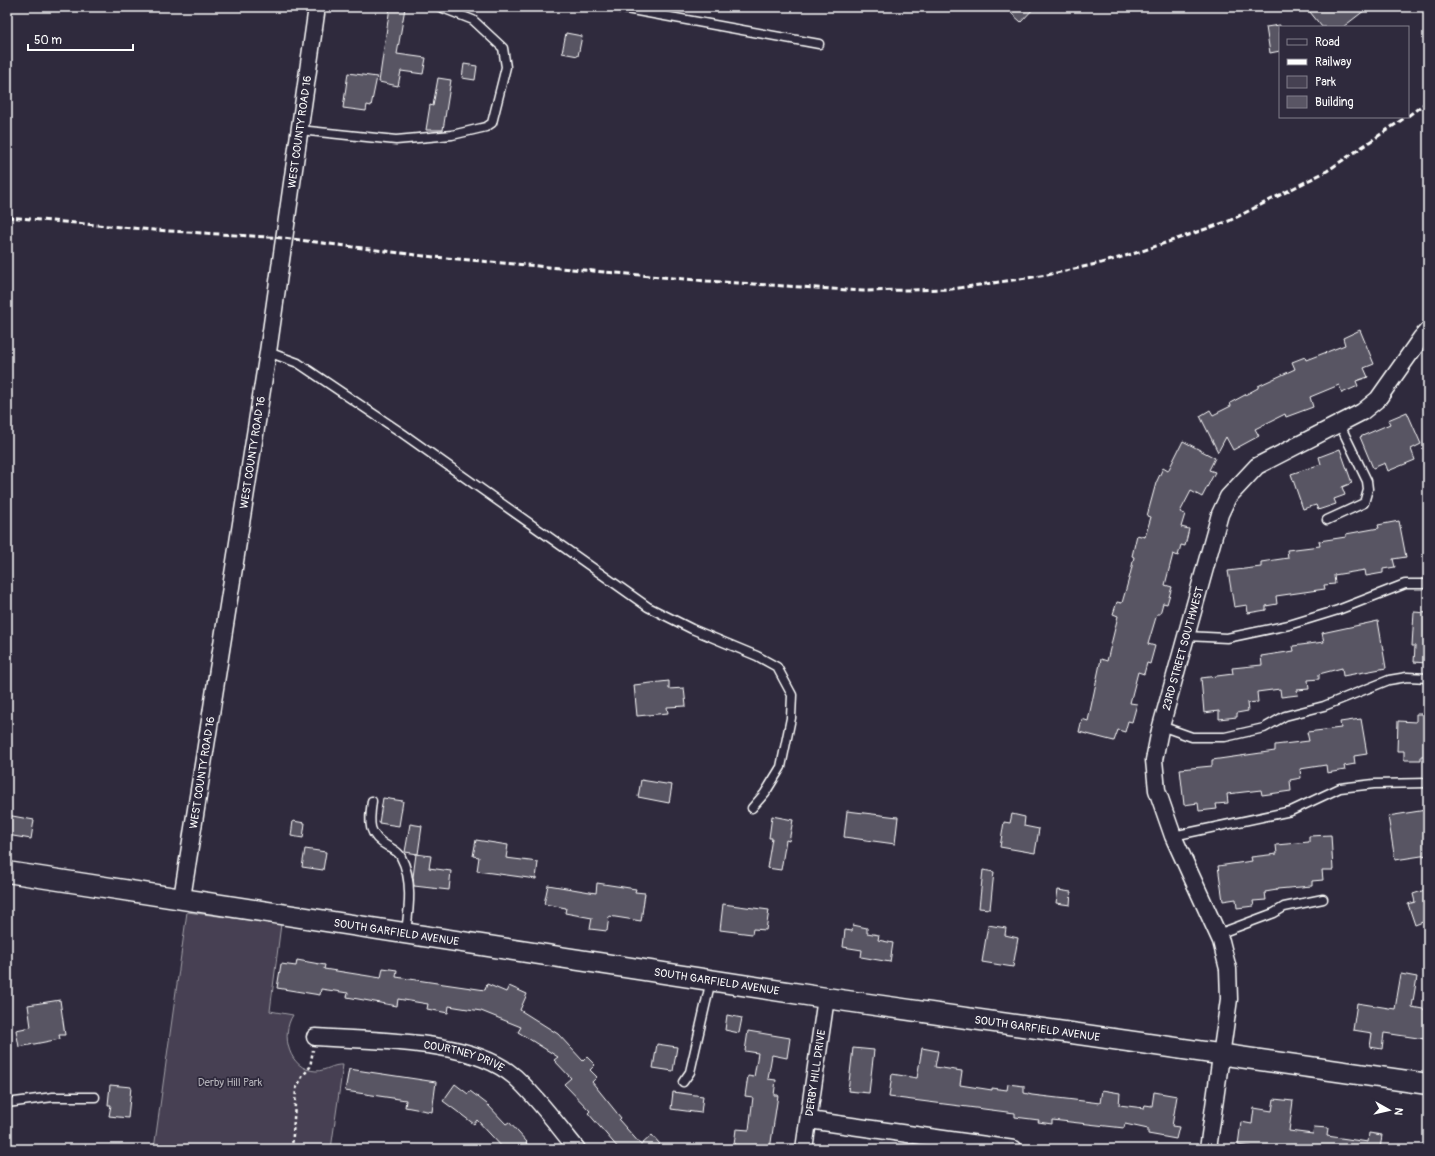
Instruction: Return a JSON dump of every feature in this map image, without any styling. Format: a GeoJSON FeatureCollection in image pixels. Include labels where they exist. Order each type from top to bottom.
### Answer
{"type":"FeatureCollection","features":[{"type":"Feature","properties":{"kind":"street","name":"WEST COUNTY ROAD 16"},"geometry":{"type":"LineString","coordinates":[[182,898],[268,352],[316,7]]}},
{"type":"Feature","properties":{"kind":"street","name":"23RD STREET SOUTHWEST"},"geometry":{"type":"LineString","coordinates":[[1208,1149],[1222,1053],[1229,991],[1228,969],[1218,934],[1173,836],[1157,790],[1154,760],[1161,726],[1220,514],[1228,497],[1257,466],[1362,412],[1378,399],[1428,330]]}},
{"type":"Feature","properties":{"kind":"street","name":"SOUTH GARFIELD AVENUE"},"geometry":{"type":"LineString","coordinates":[[7,872],[406,932],[826,998],[1222,1053],[1428,1084]]}},
{"type":"Feature","properties":{"kind":"street","name":"DERBY HILL DRIVE"},"geometry":{"type":"LineString","coordinates":[[804,1149],[826,998]]}},
{"type":"Feature","properties":{"kind":"street","name":"COURTNEY DRIVE"},"geometry":{"type":"LineString","coordinates":[[315,1037],[440,1046],[473,1054],[501,1068],[514,1077],[537,1100],[577,1149]]}},
{"type":"Feature","properties":{"kind":"street"},"geometry":{"type":"LineString","coordinates":[[809,1120],[1014,1149]]}},
{"type":"Feature","properties":{"kind":"lane"},"geometry":{"type":"LineString","coordinates":[[299,130],[396,140],[452,134],[486,127],[492,123],[506,67],[503,48],[473,20],[440,7]]}},
{"type":"Feature","properties":{"kind":"lane"},"geometry":{"type":"LineString","coordinates":[[615,7],[819,44]]}},
{"type":"Feature","properties":{"kind":"lane"},"geometry":{"type":"LineString","coordinates":[[268,352],[298,363],[369,411],[648,607],[692,629],[757,656],[777,668],[792,695],[791,718],[781,767],[765,794],[752,808]]}},
{"type":"Feature","properties":{"kind":"lane"},"geometry":{"type":"LineString","coordinates":[[1327,520],[1364,503],[1368,489],[1367,481],[1340,423]]}},
{"type":"Feature","properties":{"kind":"lane"},"geometry":{"type":"LineString","coordinates":[[1186,636],[1227,638],[1289,624],[1338,610],[1404,584],[1428,584]]}},
{"type":"Feature","properties":{"kind":"lane"},"geometry":{"type":"LineString","coordinates":[[1161,726],[1192,737],[1225,737],[1264,728],[1285,716],[1324,706],[1389,680],[1428,678]]}},
{"type":"Feature","properties":{"kind":"lane"},"geometry":{"type":"LineString","coordinates":[[1173,836],[1291,811],[1340,788],[1374,784],[1428,783]]}},
{"type":"Feature","properties":{"kind":"lane"},"geometry":{"type":"LineString","coordinates":[[372,801],[370,820],[372,834],[386,846],[398,852],[406,871],[409,904],[406,932]]}},
{"type":"Feature","properties":{"kind":"lane"},"geometry":{"type":"LineString","coordinates":[[1218,934],[1274,913],[1284,906],[1323,900]]}},
{"type":"Feature","properties":{"kind":"lane"},"geometry":{"type":"LineString","coordinates":[[683,1082],[690,1072],[711,980]]}},
{"type":"Feature","properties":{"kind":"lane"},"geometry":{"type":"LineString","coordinates":[[7,1103],[52,1097],[95,1097]]}},
{"type":"Feature","properties":{"kind":"path"},"geometry":{"type":"LineString","coordinates":[[292,1149],[296,1088],[310,1067],[315,1037]]}},
{"type":"Feature","properties":{"kind":"green space","name":"Derby Hill Park"},"geometry":{"type":"Polygon","coordinates":[[[187,912],[281,924],[270,1011],[293,1015],[289,1023],[287,1041],[293,1058],[299,1065],[316,1071],[343,1065],[331,1149],[154,1149],[187,912]]]}},
{"type":"Feature","properties":{"kind":"building"},"geometry":{"type":"Polygon","coordinates":[[[390,7],[405,8],[397,54],[426,58],[423,74],[401,71],[398,86],[379,82],[390,7]]]}},
{"type":"Feature","properties":{"kind":"building"},"geometry":{"type":"Polygon","coordinates":[[[1017,7],[1035,7],[1021,22],[1011,13],[1017,7]]]}},
{"type":"Feature","properties":{"kind":"building"},"geometry":{"type":"Polygon","coordinates":[[[1306,7],[1369,7],[1344,26],[1321,26],[1306,7]]]}},
{"type":"Feature","properties":{"kind":"building"},"geometry":{"type":"Polygon","coordinates":[[[1280,25],[1279,51],[1270,53],[1266,27],[1280,25]]]}},
{"type":"Feature","properties":{"kind":"building"},"geometry":{"type":"Polygon","coordinates":[[[566,33],[582,36],[578,56],[562,53],[566,33]]]}},
{"type":"Feature","properties":{"kind":"building"},"geometry":{"type":"Polygon","coordinates":[[[464,64],[477,66],[475,80],[462,78],[464,64]]]}},
{"type":"Feature","properties":{"kind":"building"},"geometry":{"type":"Polygon","coordinates":[[[348,73],[377,77],[371,106],[367,105],[366,111],[343,108],[348,73]]]}},
{"type":"Feature","properties":{"kind":"building"},"geometry":{"type":"Polygon","coordinates":[[[438,78],[451,80],[443,130],[426,130],[430,105],[433,106],[438,78]]]}},
{"type":"Feature","properties":{"kind":"building"},"geometry":{"type":"Polygon","coordinates":[[[1360,330],[1374,364],[1364,368],[1368,377],[1356,381],[1358,386],[1342,393],[1339,385],[1310,397],[1313,407],[1286,417],[1285,414],[1255,429],[1259,436],[1233,450],[1226,437],[1218,452],[1200,416],[1210,410],[1213,415],[1231,406],[1230,403],[1258,388],[1258,386],[1295,369],[1292,362],[1305,357],[1306,360],[1345,345],[1343,338],[1360,330]]]}},
{"type":"Feature","properties":{"kind":"building"},"geometry":{"type":"Polygon","coordinates":[[[1407,412],[1421,444],[1411,449],[1415,460],[1388,471],[1385,463],[1373,468],[1360,437],[1390,424],[1388,420],[1407,412]]]}},
{"type":"Feature","properties":{"kind":"building"},"geometry":{"type":"Polygon","coordinates":[[[1183,441],[1215,458],[1209,470],[1215,472],[1202,497],[1191,491],[1180,512],[1185,514],[1181,527],[1189,529],[1185,546],[1181,545],[1178,556],[1173,554],[1165,585],[1172,587],[1167,604],[1163,603],[1160,614],[1157,614],[1148,644],[1155,646],[1150,664],[1147,663],[1144,674],[1138,672],[1130,703],[1137,704],[1132,722],[1128,721],[1125,732],[1118,730],[1114,741],[1079,732],[1082,719],[1088,721],[1101,659],[1107,661],[1118,616],[1113,614],[1117,602],[1122,603],[1134,557],[1132,556],[1137,535],[1145,537],[1151,517],[1147,516],[1156,483],[1163,468],[1168,471],[1183,441]]]}},
{"type":"Feature","properties":{"kind":"building"},"geometry":{"type":"Polygon","coordinates":[[[1340,449],[1352,483],[1342,487],[1345,495],[1334,499],[1336,504],[1318,510],[1316,505],[1303,509],[1291,474],[1321,464],[1319,457],[1340,449]]]}},
{"type":"Feature","properties":{"kind":"building"},"geometry":{"type":"Polygon","coordinates":[[[1399,521],[1406,557],[1393,559],[1395,567],[1383,569],[1383,573],[1366,576],[1365,570],[1334,575],[1335,584],[1324,585],[1325,589],[1276,596],[1277,604],[1266,606],[1266,610],[1248,613],[1247,605],[1234,607],[1228,571],[1261,567],[1261,562],[1288,558],[1287,550],[1320,546],[1319,541],[1346,537],[1346,534],[1379,528],[1378,525],[1399,521]]]}},
{"type":"Feature","properties":{"kind":"building"},"geometry":{"type":"Polygon","coordinates":[[[1414,612],[1428,613],[1428,657],[1426,657],[1426,663],[1414,662],[1415,646],[1412,646],[1414,612]]]}},
{"type":"Feature","properties":{"kind":"building"},"geometry":{"type":"Polygon","coordinates":[[[1378,621],[1386,668],[1343,676],[1342,668],[1319,674],[1319,679],[1308,680],[1309,689],[1297,690],[1298,695],[1281,697],[1280,689],[1257,692],[1258,702],[1247,703],[1248,711],[1237,713],[1237,717],[1219,719],[1219,711],[1204,713],[1201,678],[1233,674],[1232,668],[1262,665],[1261,656],[1294,651],[1293,646],[1324,642],[1322,633],[1378,621]]]}},
{"type":"Feature","properties":{"kind":"building"},"geometry":{"type":"Polygon","coordinates":[[[669,681],[669,689],[684,688],[686,706],[667,707],[668,713],[637,716],[634,685],[669,681]]]}},
{"type":"Feature","properties":{"kind":"building"},"geometry":{"type":"Polygon","coordinates":[[[1416,714],[1428,714],[1428,756],[1421,756],[1421,760],[1404,760],[1404,751],[1397,751],[1398,721],[1416,722],[1416,714]]]}},
{"type":"Feature","properties":{"kind":"building"},"geometry":{"type":"Polygon","coordinates":[[[1361,719],[1367,754],[1354,756],[1355,764],[1344,766],[1345,770],[1327,773],[1326,765],[1300,769],[1301,778],[1290,780],[1291,791],[1262,795],[1261,790],[1227,794],[1228,803],[1216,804],[1217,809],[1199,811],[1198,803],[1184,805],[1180,769],[1212,766],[1212,760],[1275,751],[1275,745],[1309,741],[1307,732],[1341,728],[1340,722],[1361,719]]]}},
{"type":"Feature","properties":{"kind":"building"},"geometry":{"type":"Polygon","coordinates":[[[641,780],[672,785],[669,803],[638,797],[641,780]]]}},
{"type":"Feature","properties":{"kind":"building"},"geometry":{"type":"Polygon","coordinates":[[[383,798],[403,801],[399,826],[379,823],[383,798]]]}},
{"type":"Feature","properties":{"kind":"building"},"geometry":{"type":"Polygon","coordinates":[[[1426,810],[1428,855],[1395,860],[1388,816],[1426,810]]]}},
{"type":"Feature","properties":{"kind":"building"},"geometry":{"type":"Polygon","coordinates":[[[847,811],[898,817],[895,844],[844,837],[847,811]]]}},
{"type":"Feature","properties":{"kind":"building"},"geometry":{"type":"Polygon","coordinates":[[[1012,814],[1025,817],[1024,826],[1039,829],[1035,853],[1000,847],[1004,822],[1010,823],[1012,814]]]}},
{"type":"Feature","properties":{"kind":"building"},"geometry":{"type":"Polygon","coordinates":[[[7,815],[34,820],[31,839],[7,835],[7,815]]]}},
{"type":"Feature","properties":{"kind":"building"},"geometry":{"type":"Polygon","coordinates":[[[772,816],[793,820],[789,841],[786,840],[781,870],[767,868],[772,838],[769,838],[772,816]]]}},
{"type":"Feature","properties":{"kind":"building"},"geometry":{"type":"Polygon","coordinates":[[[293,821],[305,823],[303,838],[291,836],[293,821]]]}},
{"type":"Feature","properties":{"kind":"building"},"geometry":{"type":"Polygon","coordinates":[[[410,824],[422,826],[418,854],[405,852],[410,824]]]}},
{"type":"Feature","properties":{"kind":"building"},"geometry":{"type":"Polygon","coordinates":[[[1331,835],[1333,870],[1322,870],[1323,880],[1312,881],[1312,886],[1277,889],[1265,892],[1266,900],[1253,901],[1254,906],[1237,908],[1236,899],[1223,901],[1218,866],[1252,861],[1251,857],[1277,854],[1276,845],[1309,842],[1309,836],[1331,835]]]}},
{"type":"Feature","properties":{"kind":"building"},"geometry":{"type":"Polygon","coordinates":[[[476,840],[508,845],[506,858],[538,862],[536,879],[477,871],[479,857],[473,856],[476,840]]]}},
{"type":"Feature","properties":{"kind":"building"},"geometry":{"type":"Polygon","coordinates":[[[305,849],[326,852],[323,870],[302,867],[305,849]]]}},
{"type":"Feature","properties":{"kind":"building"},"geometry":{"type":"Polygon","coordinates":[[[416,854],[431,856],[429,868],[451,871],[449,890],[414,886],[413,877],[416,854]]]}},
{"type":"Feature","properties":{"kind":"building"},"geometry":{"type":"Polygon","coordinates":[[[983,870],[994,872],[990,909],[979,908],[983,870]]]}},
{"type":"Feature","properties":{"kind":"building"},"geometry":{"type":"Polygon","coordinates":[[[597,883],[636,889],[635,892],[645,893],[641,921],[609,916],[607,931],[590,929],[592,918],[565,913],[566,908],[544,904],[548,885],[596,893],[597,883]]]}},
{"type":"Feature","properties":{"kind":"building"},"geometry":{"type":"Polygon","coordinates":[[[1428,889],[1428,920],[1415,925],[1408,904],[1415,902],[1413,894],[1428,889]]]}},
{"type":"Feature","properties":{"kind":"building"},"geometry":{"type":"Polygon","coordinates":[[[1058,890],[1071,892],[1070,905],[1056,903],[1058,890]]]}},
{"type":"Feature","properties":{"kind":"building"},"geometry":{"type":"Polygon","coordinates":[[[723,904],[769,910],[766,930],[753,929],[752,934],[720,930],[723,904]]]}},
{"type":"Feature","properties":{"kind":"building"},"geometry":{"type":"Polygon","coordinates":[[[853,925],[867,928],[867,933],[879,935],[878,940],[893,943],[890,962],[861,957],[862,950],[843,947],[845,930],[852,931],[853,925]]]}},
{"type":"Feature","properties":{"kind":"building"},"geometry":{"type":"Polygon","coordinates":[[[988,925],[1006,928],[1005,935],[1018,938],[1013,967],[982,962],[988,925]]]}},
{"type":"Feature","properties":{"kind":"building"},"geometry":{"type":"Polygon","coordinates":[[[297,960],[325,965],[324,969],[381,978],[383,968],[397,970],[396,977],[485,990],[487,984],[506,992],[509,986],[527,994],[520,1010],[558,1034],[583,1061],[587,1057],[595,1065],[590,1070],[597,1077],[592,1082],[621,1118],[619,1120],[641,1145],[652,1135],[660,1144],[654,1149],[619,1149],[588,1113],[590,1111],[564,1084],[571,1078],[554,1060],[558,1057],[518,1032],[521,1027],[481,1011],[449,1006],[448,1013],[427,1009],[428,1004],[398,999],[397,1006],[347,997],[348,993],[321,989],[320,995],[277,988],[281,964],[296,966],[297,960]]]}},
{"type":"Feature","properties":{"kind":"building"},"geometry":{"type":"Polygon","coordinates":[[[1401,974],[1417,977],[1412,1007],[1428,1010],[1425,1039],[1384,1033],[1382,1049],[1370,1047],[1372,1033],[1353,1030],[1357,1003],[1395,1009],[1401,974]]]}},
{"type":"Feature","properties":{"kind":"building"},"geometry":{"type":"Polygon","coordinates":[[[60,1000],[65,1035],[59,1035],[60,1039],[19,1047],[16,1030],[31,1027],[28,1005],[60,1000]]]}},
{"type":"Feature","properties":{"kind":"building"},"geometry":{"type":"Polygon","coordinates":[[[727,1015],[742,1018],[739,1033],[725,1030],[727,1015]]]}},
{"type":"Feature","properties":{"kind":"building"},"geometry":{"type":"Polygon","coordinates":[[[748,1031],[790,1038],[787,1058],[772,1055],[768,1079],[776,1080],[774,1095],[778,1095],[770,1149],[748,1149],[749,1146],[734,1145],[736,1129],[749,1130],[753,1097],[745,1096],[748,1076],[754,1077],[758,1053],[745,1051],[748,1031]]]}},
{"type":"Feature","properties":{"kind":"building"},"geometry":{"type":"Polygon","coordinates":[[[657,1044],[677,1047],[673,1071],[653,1068],[657,1044]]]}},
{"type":"Feature","properties":{"kind":"building"},"geometry":{"type":"Polygon","coordinates":[[[853,1048],[874,1050],[869,1093],[848,1091],[853,1048]]]}},
{"type":"Feature","properties":{"kind":"building"},"geometry":{"type":"Polygon","coordinates":[[[922,1048],[938,1051],[935,1067],[962,1071],[960,1085],[992,1090],[992,1088],[1007,1090],[1008,1084],[1024,1086],[1024,1093],[1032,1095],[1100,1103],[1102,1090],[1120,1093],[1119,1105],[1144,1108],[1145,1105],[1152,1106],[1154,1092],[1177,1096],[1172,1126],[1179,1127],[1176,1139],[1148,1134],[1148,1129],[1125,1124],[1124,1128],[1052,1120],[1052,1124],[1038,1122],[1039,1120],[1015,1117],[1015,1113],[889,1097],[892,1074],[917,1078],[922,1048]]]}},
{"type":"Feature","properties":{"kind":"building"},"geometry":{"type":"Polygon","coordinates":[[[349,1069],[436,1082],[432,1112],[405,1107],[406,1100],[345,1091],[349,1069]]]}},
{"type":"Feature","properties":{"kind":"building"},"geometry":{"type":"Polygon","coordinates":[[[455,1084],[468,1094],[470,1091],[487,1104],[506,1124],[509,1122],[527,1142],[526,1143],[531,1149],[504,1149],[477,1120],[474,1124],[443,1101],[455,1084]]]}},
{"type":"Feature","properties":{"kind":"building"},"geometry":{"type":"Polygon","coordinates":[[[110,1085],[131,1087],[128,1118],[109,1116],[111,1105],[108,1105],[110,1085]]]}},
{"type":"Feature","properties":{"kind":"building"},"geometry":{"type":"Polygon","coordinates":[[[673,1092],[703,1096],[701,1113],[671,1109],[673,1092]]]}},
{"type":"Feature","properties":{"kind":"building"},"geometry":{"type":"Polygon","coordinates":[[[1274,1099],[1293,1101],[1289,1131],[1313,1134],[1314,1127],[1328,1128],[1327,1136],[1368,1142],[1369,1133],[1382,1135],[1380,1149],[1284,1149],[1266,1146],[1266,1149],[1262,1149],[1238,1145],[1241,1122],[1252,1124],[1254,1108],[1272,1111],[1274,1099]]]}},
{"type":"Feature","properties":{"kind":"railway"},"geometry":{"type":"LineString","coordinates":[[1409,115],[1428,101]]}},
{"type":"Feature","properties":{"kind":"railway"},"geometry":{"type":"LineString","coordinates":[[7,217],[154,230],[284,238],[424,256],[707,281],[863,291],[952,289],[1047,275],[1101,263],[1139,252],[1229,221],[1327,171],[1405,118]]}}]}
